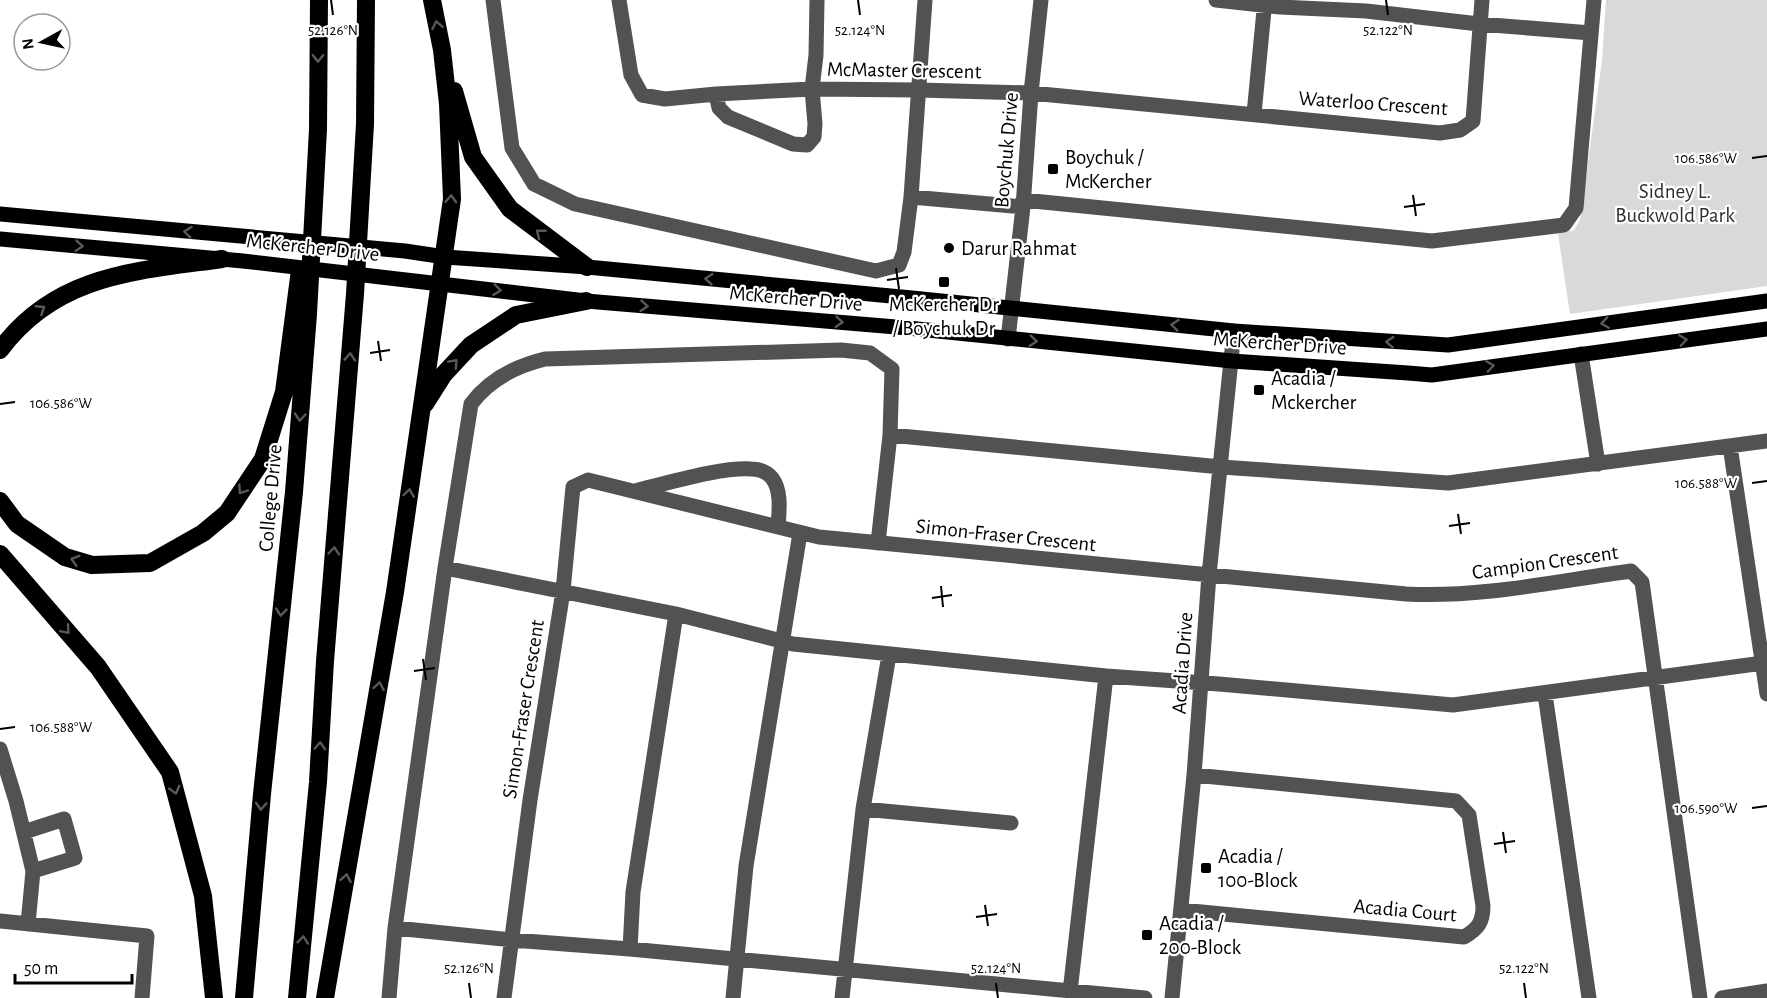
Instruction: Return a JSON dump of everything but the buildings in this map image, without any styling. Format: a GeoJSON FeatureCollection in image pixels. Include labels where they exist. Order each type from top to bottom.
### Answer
{"type":"FeatureCollection","features":[{"type":"Feature","properties":{"kind":"highway","name":"College Drive"},"geometry":{"type":"LineString","coordinates":[[244,998],[262,794],[294,492],[308,314],[318,129],[319,0]]}},
{"type":"Feature","properties":{"kind":"highway"},"geometry":{"type":"LineString","coordinates":[[297,998],[318,782],[325,661],[355,294],[365,124],[366,0]]}},
{"type":"Feature","properties":{"kind":"highway"},"geometry":{"type":"LineString","coordinates":[[432,0],[442,50],[473,157],[510,209],[587,267]]}},
{"type":"Feature","properties":{"kind":"highway"},"geometry":{"type":"LineString","coordinates":[[325,998],[395,592],[420,410],[445,257],[452,181],[448,104],[442,50]]}},
{"type":"Feature","properties":{"kind":"highway"},"geometry":{"type":"LineString","coordinates":[[0,501],[17,524],[65,557],[92,565],[150,562],[203,533],[227,513],[263,459],[284,392],[318,129]]}},
{"type":"Feature","properties":{"kind":"highway"},"geometry":{"type":"LineString","coordinates":[[0,350],[13,332],[34,313],[74,289],[122,273],[222,259]]}},
{"type":"Feature","properties":{"kind":"highway"},"geometry":{"type":"LineString","coordinates":[[420,410],[444,374],[471,345],[516,315],[586,301]]}},
{"type":"Feature","properties":{"kind":"highway"},"geometry":{"type":"LineString","coordinates":[[0,554],[98,667],[170,772],[203,896],[214,998]]}},
{"type":"Feature","properties":{"kind":"main road","name":"McKercher Drive"},"geometry":{"type":"LineString","coordinates":[[0,213],[246,238],[405,251],[445,257],[587,267],[1234,331],[1448,345],[1767,302]]}},
{"type":"Feature","properties":{"kind":"main road","name":"McKercher Drive"},"geometry":{"type":"LineString","coordinates":[[0,239],[243,261],[586,301],[908,328],[1232,361],[1432,375],[1767,329]]}},
{"type":"Feature","properties":{"kind":"street"},"geometry":{"type":"LineString","coordinates":[[493,0],[512,148],[534,184],[575,204],[876,271],[899,264],[904,252],[911,197],[925,0]]}},
{"type":"Feature","properties":{"kind":"street","name":"McMaster Crescent"},"geometry":{"type":"LineString","coordinates":[[619,0],[631,75],[642,95],[666,99],[812,89],[1031,93]]}},
{"type":"Feature","properties":{"kind":"street","name":"McMaster Crescent"},"geometry":{"type":"LineString","coordinates":[[716,94],[719,108],[728,117],[793,144],[807,145],[814,137],[815,124],[812,89],[816,56],[817,0]]}},
{"type":"Feature","properties":{"kind":"street","name":"Boychuk Drive"},"geometry":{"type":"LineString","coordinates":[[1008,339],[1023,204],[1041,0]]}},
{"type":"Feature","properties":{"kind":"street"},"geometry":{"type":"LineString","coordinates":[[1216,0],[1366,5],[1479,24],[1591,33]]}},
{"type":"Feature","properties":{"kind":"street","name":"Waterloo Crescent"},"geometry":{"type":"LineString","coordinates":[[1031,93],[1440,133],[1460,130],[1473,120],[1482,0]]}},
{"type":"Feature","properties":{"kind":"street"},"geometry":{"type":"LineString","coordinates":[[911,197],[1023,204],[1431,241],[1564,225],[1576,208],[1594,0]]}},
{"type":"Feature","properties":{"kind":"street"},"geometry":{"type":"LineString","coordinates":[[1254,114],[1265,3]]}},
{"type":"Feature","properties":{"kind":"street","name":"Acadia Drive"},"geometry":{"type":"LineString","coordinates":[[1172,998],[1194,775],[1209,575],[1234,331]]}},
{"type":"Feature","properties":{"kind":"street"},"geometry":{"type":"LineString","coordinates":[[388,998],[395,928],[471,404],[482,390],[522,364],[544,359],[841,350],[870,353],[892,369],[890,435],[878,543]]}},
{"type":"Feature","properties":{"kind":"street"},"geometry":{"type":"LineString","coordinates":[[1581,354],[1598,464]]}},
{"type":"Feature","properties":{"kind":"street"},"geometry":{"type":"LineString","coordinates":[[890,435],[1221,467],[1448,483],[1767,441]]}},
{"type":"Feature","properties":{"kind":"street"},"geometry":{"type":"LineString","coordinates":[[1730,446],[1767,694]]}},
{"type":"Feature","properties":{"kind":"street","name":"Simon-Fraser Crescent"},"geometry":{"type":"LineString","coordinates":[[632,491],[714,473],[758,470],[769,475],[776,485],[779,508],[778,528]]}},
{"type":"Feature","properties":{"kind":"street","name":"Simon-Fraser Crescent"},"geometry":{"type":"LineString","coordinates":[[504,998],[530,800],[563,591],[573,487],[588,480],[819,537],[1209,575]]}},
{"type":"Feature","properties":{"kind":"street"},"geometry":{"type":"LineString","coordinates":[[734,998],[746,866],[800,532]]}},
{"type":"Feature","properties":{"kind":"street"},"geometry":{"type":"LineString","coordinates":[[446,568],[676,614],[781,642],[1106,676],[1453,705],[1763,663]]}},
{"type":"Feature","properties":{"kind":"street","name":"Campion Crescent"},"geometry":{"type":"LineString","coordinates":[[1209,575],[1439,596],[1472,594],[1630,570],[1642,582],[1700,998]]}},
{"type":"Feature","properties":{"kind":"street"},"geometry":{"type":"LineString","coordinates":[[630,949],[633,892],[676,614]]}},
{"type":"Feature","properties":{"kind":"street"},"geometry":{"type":"LineString","coordinates":[[842,998],[863,809],[889,655]]}},
{"type":"Feature","properties":{"kind":"street"},"geometry":{"type":"LineString","coordinates":[[1070,992],[1106,676]]}},
{"type":"Feature","properties":{"kind":"street"},"geometry":{"type":"LineString","coordinates":[[1545,694],[1590,998]]}},
{"type":"Feature","properties":{"kind":"street"},"geometry":{"type":"LineString","coordinates":[[0,749],[5,781],[24,832],[33,871],[28,924]]}},
{"type":"Feature","properties":{"kind":"street","name":"Acadia Court"},"geometry":{"type":"LineString","coordinates":[[1181,910],[1464,937],[1475,930],[1483,914],[1484,906],[1469,815],[1456,801],[1194,775]]}},
{"type":"Feature","properties":{"kind":"street"},"geometry":{"type":"LineString","coordinates":[[863,809],[1011,823]]}},
{"type":"Feature","properties":{"kind":"street"},"geometry":{"type":"LineString","coordinates":[[24,832],[64,819],[75,858],[33,871]]}},
{"type":"Feature","properties":{"kind":"street"},"geometry":{"type":"LineString","coordinates":[[0,921],[147,936],[142,998]]}},
{"type":"Feature","properties":{"kind":"street"},"geometry":{"type":"LineString","coordinates":[[395,928],[1145,998]]}},
{"type":"Feature","properties":{"kind":"street"},"geometry":{"type":"LineString","coordinates":[[1722,998],[1767,991]]}},
{"type":"Feature","properties":{"kind":"green space","name":"Sidney L. Buckwold Park"},"geometry":{"type":"Polygon","coordinates":[[[1606,0],[1767,0],[1767,286],[1570,314],[1558,234],[1574,230],[1580,220],[1602,60],[1606,0]]]}},
{"type":"Feature","properties":{"kind":"place","name":"Boychuk / McKercher"},"geometry":{"type":"Point","coordinates":[1053,169]}},
{"type":"Feature","properties":{"kind":"place","name":"Darur Rahmat"},"geometry":{"type":"Point","coordinates":[949,248]}},
{"type":"Feature","properties":{"kind":"place","name":"McKercher Dr / Boychuk Dr"},"geometry":{"type":"Point","coordinates":[944,282]}},
{"type":"Feature","properties":{"kind":"place","name":"Acadia / Mckercher"},"geometry":{"type":"Point","coordinates":[1259,390]}},
{"type":"Feature","properties":{"kind":"place","name":"Acadia / 100-Block"},"geometry":{"type":"Point","coordinates":[1206,868]}},
{"type":"Feature","properties":{"kind":"place","name":"Acadia / 200-Block"},"geometry":{"type":"Point","coordinates":[1147,935]}}]}
